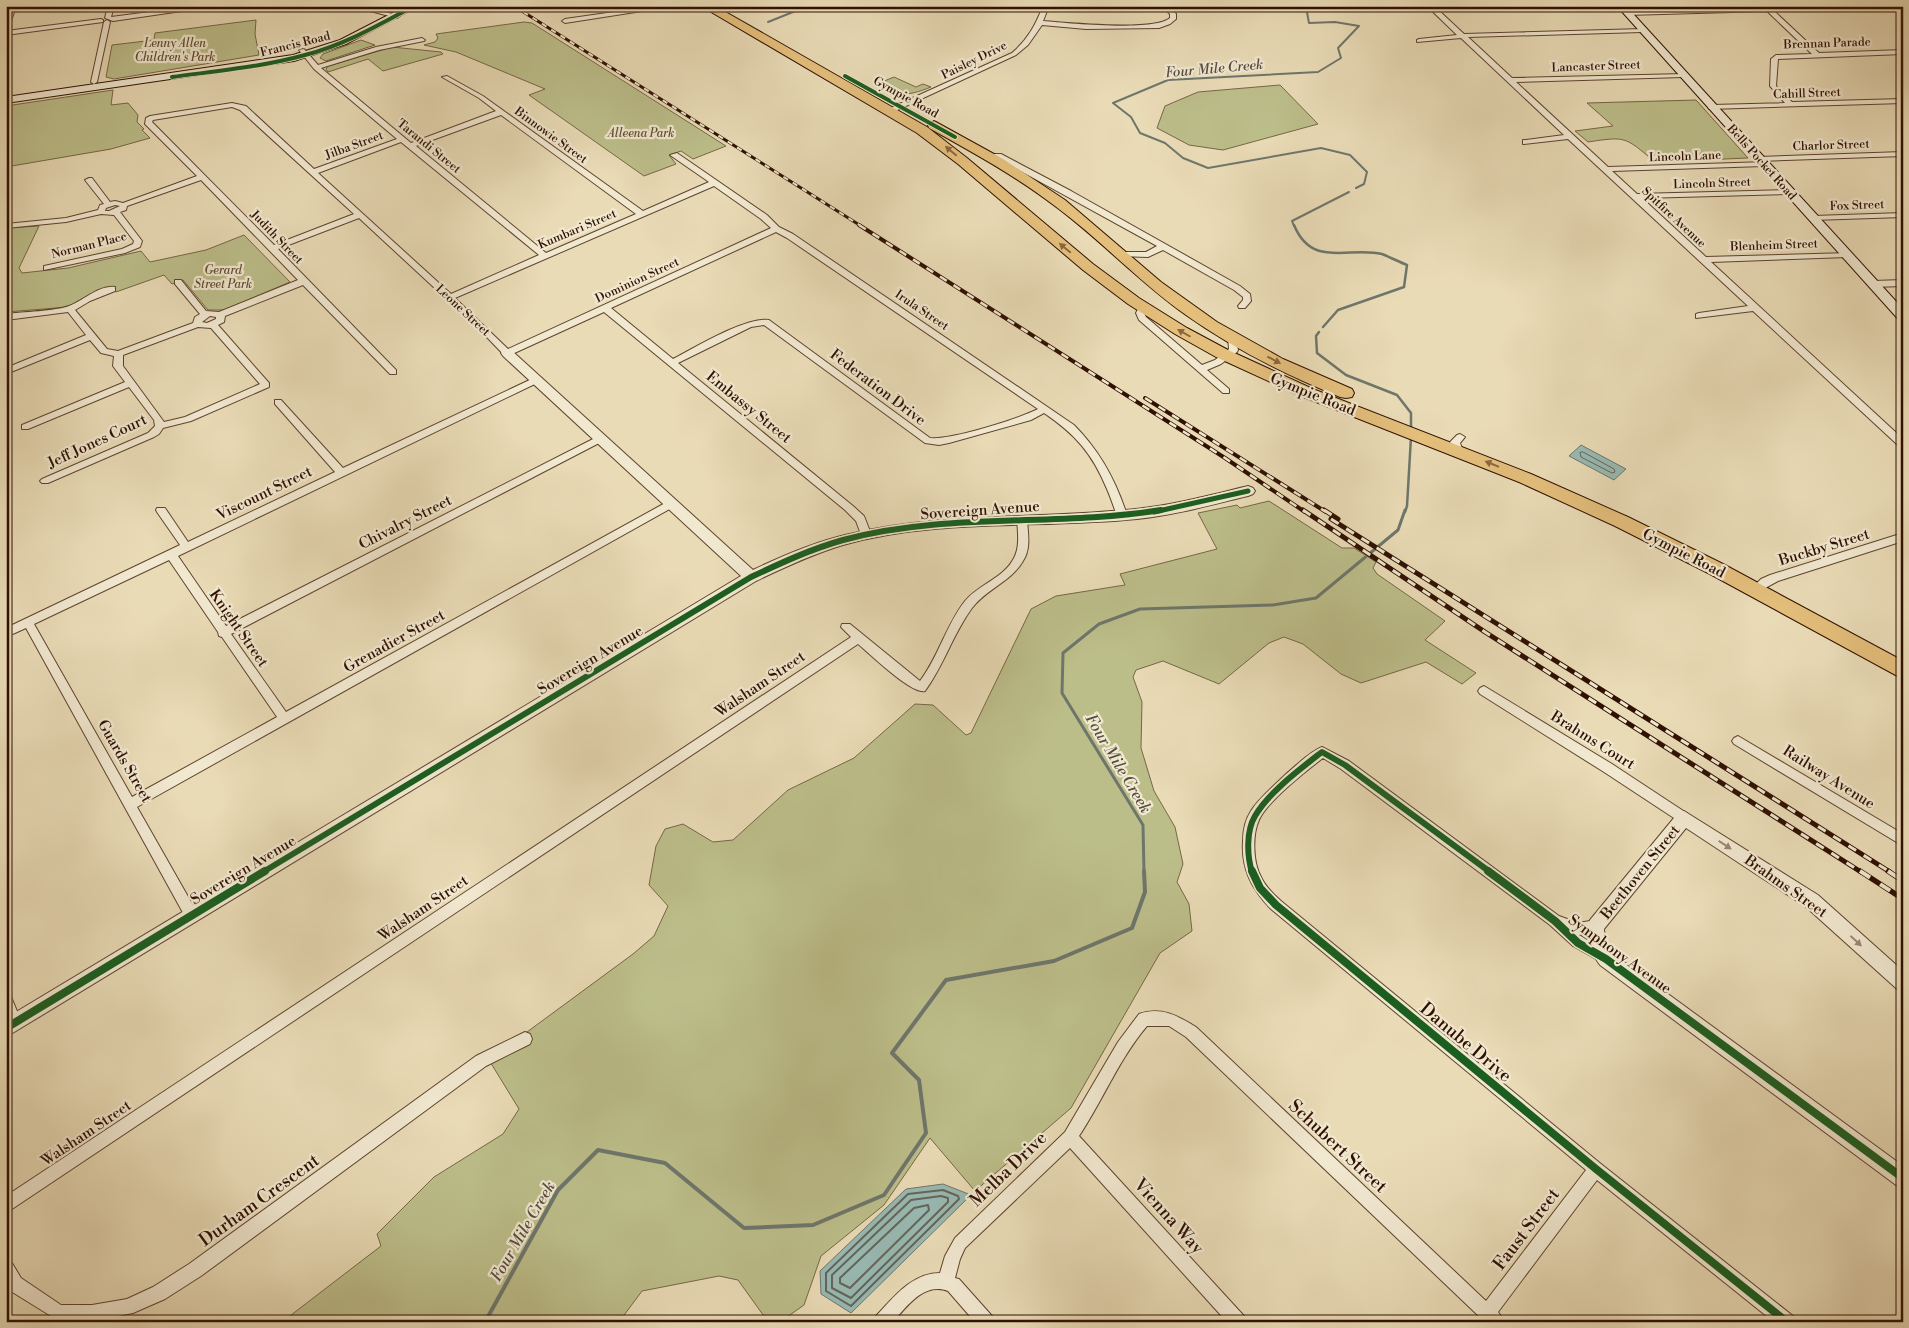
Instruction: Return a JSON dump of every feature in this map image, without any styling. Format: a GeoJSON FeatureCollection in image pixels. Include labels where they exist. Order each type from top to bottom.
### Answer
{"type":"FeatureCollection","features":[{"type":"Feature","properties":{"kind":"highway","name":"Gympie Road"},"geometry":{"type":"LineString","coordinates":[[706,6],[895,108],[995,158],[1060,204],[1183,306],[1232,337],[1396,420]]}},
{"type":"Feature","properties":{"kind":"highway","name":"Gympie Road"},"geometry":{"type":"LineString","coordinates":[[721,6],[895,108],[937,140],[1097,274],[1143,308],[1226,356],[1281,381],[1396,420],[1459,444],[1522,462],[1597,496],[1671,532],[1903,671]]}},
{"type":"Feature","properties":{"kind":"highway"},"geometry":{"type":"LineString","coordinates":[[974,171],[983,162],[995,158]]}},
{"type":"Feature","properties":{"kind":"highway","name":"Gympie Road"},"geometry":{"type":"LineString","coordinates":[[1760,586],[1903,658]]}},
{"type":"Feature","properties":{"kind":"main road","name":"Francis Road"},"geometry":{"type":"LineString","coordinates":[[390,16],[402,6]]}},
{"type":"Feature","properties":{"kind":"main road","name":"Francis Road"},"geometry":{"type":"LineString","coordinates":[[6,100],[243,67],[304,53],[414,6]]}},
{"type":"Feature","properties":{"kind":"main road","name":"Bells Pocket Road"},"geometry":{"type":"LineString","coordinates":[[1624,10],[1903,317]]}},
{"type":"Feature","properties":{"kind":"main road","name":"Francis Road"},"geometry":{"type":"LineString","coordinates":[[6,94],[304,53]]}},
{"type":"Feature","properties":{"kind":"street"},"geometry":{"type":"LineString","coordinates":[[6,27],[13,6]]}},
{"type":"Feature","properties":{"kind":"street"},"geometry":{"type":"LineString","coordinates":[[94,82],[111,6]]}},
{"type":"Feature","properties":{"kind":"street"},"geometry":{"type":"LineString","coordinates":[[6,33],[209,6]]}},
{"type":"Feature","properties":{"kind":"street"},"geometry":{"type":"LineString","coordinates":[[354,6],[390,16]]}},
{"type":"Feature","properties":{"kind":"street"},"geometry":{"type":"LineString","coordinates":[[565,21],[671,6]]}},
{"type":"Feature","properties":{"kind":"street","name":"Paisley Drive"},"geometry":{"type":"LineString","coordinates":[[895,108],[1008,58],[1028,42],[1036,31],[1046,6]]}},
{"type":"Feature","properties":{"kind":"street"},"geometry":{"type":"LineString","coordinates":[[1040,23],[1086,27],[1159,26],[1173,19],[1173,14],[1165,6]]}},
{"type":"Feature","properties":{"kind":"street","name":"Spitfire Avenue"},"geometry":{"type":"LineString","coordinates":[[1430,6],[1903,444]]}},
{"type":"Feature","properties":{"kind":"street"},"geometry":{"type":"LineString","coordinates":[[1624,10],[1769,10],[1889,6]]}},
{"type":"Feature","properties":{"kind":"street"},"geometry":{"type":"LineString","coordinates":[[1769,10],[1816,54]]}},
{"type":"Feature","properties":{"kind":"street"},"geometry":{"type":"LineString","coordinates":[[1419,41],[1462,36],[1642,30]]}},
{"type":"Feature","properties":{"kind":"street"},"geometry":{"type":"LineString","coordinates":[[316,68],[378,48],[422,40]]}},
{"type":"Feature","properties":{"kind":"street","name":"Brennan Parade"},"geometry":{"type":"LineString","coordinates":[[1790,104],[1773,86],[1774,59],[1781,56],[1816,54],[1903,52]]}},
{"type":"Feature","properties":{"kind":"street","name":"Tarandi Street"},"geometry":{"type":"LineString","coordinates":[[304,53],[316,68],[545,256]]}},
{"type":"Feature","properties":{"kind":"street","name":"Lancaster Street"},"geometry":{"type":"LineString","coordinates":[[1510,80],[1684,75]]}},
{"type":"Feature","properties":{"kind":"street","name":"Binnowie Street"},"geometry":{"type":"LineString","coordinates":[[445,77],[481,97],[642,214]]}},
{"type":"Feature","properties":{"kind":"street","name":"Cahill Street"},"geometry":{"type":"LineString","coordinates":[[1712,106],[1903,101]]}},
{"type":"Feature","properties":{"kind":"street","name":"Leone Street"},"geometry":{"type":"LineString","coordinates":[[150,118],[226,106],[240,106],[450,297],[536,380],[751,577]]}},
{"type":"Feature","properties":{"kind":"street"},"geometry":{"type":"LineString","coordinates":[[412,145],[501,112]]}},
{"type":"Feature","properties":{"kind":"street","name":"Judith Street"},"geometry":{"type":"LineString","coordinates":[[150,118],[148,122],[274,248],[393,372]]}},
{"type":"Feature","properties":{"kind":"street"},"geometry":{"type":"LineString","coordinates":[[1526,142],[1571,136]]}},
{"type":"Feature","properties":{"kind":"street","name":"Jilba Street"},"geometry":{"type":"LineString","coordinates":[[313,172],[402,139]]}},
{"type":"Feature","properties":{"kind":"street","name":"Charlor Street"},"geometry":{"type":"LineString","coordinates":[[1762,161],[1903,154]]}},
{"type":"Feature","properties":{"kind":"street","name":"Irula Street"},"geometry":{"type":"LineString","coordinates":[[674,155],[768,220],[776,229],[790,236],[1071,427],[1092,449],[1104,470],[1122,515]]}},
{"type":"Feature","properties":{"kind":"street","name":"Gympie Road"},"geometry":{"type":"LineString","coordinates":[[995,158],[1042,179],[1244,293],[1248,299],[1242,306]]}},
{"type":"Feature","properties":{"kind":"street","name":"Lincoln Lane"},"geometry":{"type":"LineString","coordinates":[[1606,169],[1762,161]]}},
{"type":"Feature","properties":{"kind":"street"},"geometry":{"type":"LineString","coordinates":[[101,212],[103,207],[108,204],[120,203],[124,205],[203,177]]}},
{"type":"Feature","properties":{"kind":"street"},"geometry":{"type":"LineString","coordinates":[[89,180],[108,204]]}},
{"type":"Feature","properties":{"kind":"street","name":"Kumbari Street"},"geometry":{"type":"LineString","coordinates":[[450,297],[714,183]]}},
{"type":"Feature","properties":{"kind":"street","name":"Lincoln Street"},"geometry":{"type":"LineString","coordinates":[[1635,196],[1789,192]]}},
{"type":"Feature","properties":{"kind":"street"},"geometry":{"type":"LineString","coordinates":[[6,226],[66,220],[101,212],[104,214],[116,213],[124,205]]}},
{"type":"Feature","properties":{"kind":"street","name":"Norman Place"},"geometry":{"type":"LineString","coordinates":[[47,268],[125,251],[137,245],[138,241],[116,213]]}},
{"type":"Feature","properties":{"kind":"street"},"geometry":{"type":"LineString","coordinates":[[274,248],[360,215]]}},
{"type":"Feature","properties":{"kind":"street","name":"Fox Street"},"geometry":{"type":"LineString","coordinates":[[1813,218],[1903,215]]}},
{"type":"Feature","properties":{"kind":"street","name":"Dominion Street"},"geometry":{"type":"LineString","coordinates":[[507,353],[776,229]]}},
{"type":"Feature","properties":{"kind":"street"},"geometry":{"type":"LineString","coordinates":[[1138,270],[1148,255],[1163,246]]}},
{"type":"Feature","properties":{"kind":"street"},"geometry":{"type":"LineString","coordinates":[[1121,254],[1148,255]]}},
{"type":"Feature","properties":{"kind":"street","name":"Blenheim Street"},"geometry":{"type":"LineString","coordinates":[[1703,260],[1846,256]]}},
{"type":"Feature","properties":{"kind":"street"},"geometry":{"type":"LineString","coordinates":[[197,324],[198,319],[205,314],[214,313],[220,315],[304,281]]}},
{"type":"Feature","properties":{"kind":"street"},"geometry":{"type":"LineString","coordinates":[[178,282],[205,314]]}},
{"type":"Feature","properties":{"kind":"street"},"geometry":{"type":"LineString","coordinates":[[1873,284],[1903,283]]}},
{"type":"Feature","properties":{"kind":"street"},"geometry":{"type":"LineString","coordinates":[[6,318],[70,309],[87,299],[112,289]]}},
{"type":"Feature","properties":{"kind":"street","name":"Embassy Street"},"geometry":{"type":"LineString","coordinates":[[605,308],[856,514],[862,522],[866,534]]}},
{"type":"Feature","properties":{"kind":"street","name":"Gympie Road"},"geometry":{"type":"LineString","coordinates":[[1143,308],[1140,313],[1142,318],[1226,391]]}},
{"type":"Feature","properties":{"kind":"street"},"geometry":{"type":"LineString","coordinates":[[1699,316],[1755,308]]}},
{"type":"Feature","properties":{"kind":"street"},"geometry":{"type":"LineString","coordinates":[[70,309],[104,351],[119,354],[197,324],[203,327],[213,325],[220,320],[220,315]]}},
{"type":"Feature","properties":{"kind":"street","name":"Federation Drive"},"geometry":{"type":"LineString","coordinates":[[672,363],[762,319],[928,441],[949,440],[1028,418],[1044,409]]}},
{"type":"Feature","properties":{"kind":"street"},"geometry":{"type":"LineString","coordinates":[[119,354],[118,366],[159,420],[160,426],[188,419],[266,385],[213,325]]}},
{"type":"Feature","properties":{"kind":"street"},"geometry":{"type":"LineString","coordinates":[[6,371],[92,336]]}},
{"type":"Feature","properties":{"kind":"street"},"geometry":{"type":"LineString","coordinates":[[1201,369],[1234,350],[1232,337]]}},
{"type":"Feature","properties":{"kind":"street","name":"Viscount Street"},"geometry":{"type":"LineString","coordinates":[[6,633],[536,380]]}},
{"type":"Feature","properties":{"kind":"street"},"geometry":{"type":"LineString","coordinates":[[25,427],[130,384]]}},
{"type":"Feature","properties":{"kind":"street"},"geometry":{"type":"LineString","coordinates":[[278,402],[341,472]]}},
{"type":"Feature","properties":{"kind":"street","name":"Jeff Jones Court"},"geometry":{"type":"LineString","coordinates":[[45,481],[151,435],[160,426]]}},
{"type":"Feature","properties":{"kind":"street","name":"Chivalry Street"},"geometry":{"type":"LineString","coordinates":[[223,633],[600,439]]}},
{"type":"Feature","properties":{"kind":"street","name":"Sovereign Avenue"},"geometry":{"type":"LineString","coordinates":[[11,1025],[751,577],[790,557],[866,534],[947,523],[1151,512],[1248,492]]}},
{"type":"Feature","properties":{"kind":"street","name":"Grenadier Street"},"geometry":{"type":"LineString","coordinates":[[131,804],[671,504]]}},
{"type":"Feature","properties":{"kind":"street"},"geometry":{"type":"LineString","coordinates":[[161,510],[186,546]]}},
{"type":"Feature","properties":{"kind":"street"},"geometry":{"type":"LineString","coordinates":[[846,627],[901,674],[921,688],[932,674],[959,619],[971,602],[1016,564],[1023,551],[1022,520]]}},
{"type":"Feature","properties":{"kind":"street","name":"Buckby Street"},"geometry":{"type":"LineString","coordinates":[[1760,586],[1903,538]]}},
{"type":"Feature","properties":{"kind":"street","name":"Knight Street"},"geometry":{"type":"LineString","coordinates":[[171,554],[223,633],[284,719]]}},
{"type":"Feature","properties":{"kind":"street","name":"Guards Street"},"geometry":{"type":"LineString","coordinates":[[28,623],[192,916]]}},
{"type":"Feature","properties":{"kind":"street","name":"Walsham Street"},"geometry":{"type":"LineString","coordinates":[[6,1205],[858,638]]}},
{"type":"Feature","properties":{"kind":"street","name":"Brahms Court"},"geometry":{"type":"LineString","coordinates":[[1484,691],[1684,818]]}},
{"type":"Feature","properties":{"kind":"street","name":"Railway Avenue"},"geometry":{"type":"LineString","coordinates":[[1738,741],[1903,842]]}},
{"type":"Feature","properties":{"kind":"street","name":"Symphony Avenue"},"geometry":{"type":"LineString","coordinates":[[1322,752],[1345,765],[1555,921],[1563,930],[1606,959],[1903,1178]]}},
{"type":"Feature","properties":{"kind":"street","name":"Danube Drive"},"geometry":{"type":"LineString","coordinates":[[1322,752],[1310,761],[1255,816],[1249,828],[1252,874],[1262,892],[1596,1169],[1787,1322]]}},
{"type":"Feature","properties":{"kind":"street","name":"Beethoven Street"},"geometry":{"type":"LineString","coordinates":[[1596,926],[1684,818]]}},
{"type":"Feature","properties":{"kind":"street","name":"Brahms Street"},"geometry":{"type":"LineString","coordinates":[[1684,818],[1812,901],[1903,983]]}},
{"type":"Feature","properties":{"kind":"street"},"geometry":{"type":"LineString","coordinates":[[1555,921],[1578,929],[1596,926],[1594,940],[1606,959]]}},
{"type":"Feature","properties":{"kind":"street"},"geometry":{"type":"LineString","coordinates":[[6,1002],[11,1025]]}},
{"type":"Feature","properties":{"kind":"street","name":"Melba Drive"},"geometry":{"type":"LineString","coordinates":[[946,1281],[953,1256],[960,1243],[1070,1138],[1116,1054],[1144,1018]]}},
{"type":"Feature","properties":{"kind":"street","name":"Schubert Street"},"geometry":{"type":"LineString","coordinates":[[1144,1018],[1171,1019],[1191,1032],[1492,1317]]}},
{"type":"Feature","properties":{"kind":"street","name":"Durham Crescent"},"geometry":{"type":"LineString","coordinates":[[6,1269],[15,1284],[59,1313],[92,1313],[127,1307],[159,1293],[195,1270],[481,1061],[525,1039]]}},
{"type":"Feature","properties":{"kind":"street","name":"Vienna Way"},"geometry":{"type":"LineString","coordinates":[[1070,1138],[1238,1322]]}},
{"type":"Feature","properties":{"kind":"street","name":"Faust Street"},"geometry":{"type":"LineString","coordinates":[[1492,1317],[1596,1169]]}},
{"type":"Feature","properties":{"kind":"street"},"geometry":{"type":"LineString","coordinates":[[882,1322],[921,1284],[937,1280],[946,1281],[961,1292],[986,1322]]}},
{"type":"Feature","properties":{"kind":"green space","name":"Lenny Allen Children's Park"},"geometry":{"type":"Polygon","coordinates":[[[256,20],[255,34],[259,55],[114,79],[106,77],[112,45],[154,40],[155,33],[256,20]]]}},
{"type":"Feature","properties":{"kind":"green space","name":"Alleena Park"},"geometry":{"type":"Polygon","coordinates":[[[524,22],[532,23],[726,146],[693,159],[681,151],[669,155],[676,164],[644,176],[529,95],[545,89],[456,52],[424,45],[435,42],[438,38],[436,34],[524,22]]]}},
{"type":"Feature","properties":{"kind":"green space"},"geometry":{"type":"Polygon","coordinates":[[[361,40],[375,45],[326,61],[320,58],[323,54],[361,40]]]}},
{"type":"Feature","properties":{"kind":"green space"},"geometry":{"type":"Polygon","coordinates":[[[392,47],[441,52],[443,54],[383,71],[368,59],[328,72],[326,69],[328,66],[392,47]]]}},
{"type":"Feature","properties":{"kind":"green space"},"geometry":{"type":"Polygon","coordinates":[[[894,77],[916,87],[923,84],[931,87],[903,94],[877,84],[894,77]]]}},
{"type":"Feature","properties":{"kind":"green space"},"geometry":{"type":"Polygon","coordinates":[[[1280,85],[1318,124],[1223,150],[1189,145],[1157,128],[1165,106],[1198,92],[1280,85]]]}},
{"type":"Feature","properties":{"kind":"green space"},"geometry":{"type":"Polygon","coordinates":[[[113,90],[111,105],[128,103],[138,115],[137,122],[144,129],[142,130],[150,138],[111,149],[6,167],[6,106],[113,90]]]}},
{"type":"Feature","properties":{"kind":"green space"},"geometry":{"type":"Polygon","coordinates":[[[1696,100],[1748,158],[1655,162],[1625,140],[1611,139],[1588,142],[1575,131],[1613,126],[1587,103],[1696,100]]]}},
{"type":"Feature","properties":{"kind":"green space","name":"Gerard Street Park"},"geometry":{"type":"Polygon","coordinates":[[[39,226],[19,268],[22,273],[68,268],[141,251],[150,262],[206,250],[244,235],[290,282],[224,310],[208,310],[183,280],[172,284],[164,275],[116,292],[111,287],[84,298],[69,307],[6,312],[6,228],[39,226]]]}},
{"type":"Feature","properties":{"kind":"green space"},"geometry":{"type":"Polygon","coordinates":[[[1269,501],[1342,548],[1354,548],[1376,562],[1373,568],[1377,574],[1445,621],[1425,640],[1476,673],[1462,684],[1426,662],[1361,683],[1341,674],[1303,644],[1284,637],[1269,643],[1219,684],[1163,661],[1136,670],[1133,677],[1142,702],[1141,748],[1154,791],[1175,827],[1183,864],[1177,882],[1189,904],[1192,931],[1160,953],[1071,1108],[975,1191],[930,1138],[884,1205],[821,1256],[804,1305],[780,1322],[766,1319],[738,1280],[719,1276],[642,1291],[619,1322],[282,1322],[381,1246],[377,1234],[434,1177],[503,1134],[519,1109],[489,1060],[633,954],[654,936],[668,906],[649,885],[656,846],[665,829],[683,824],[713,842],[733,840],[788,790],[854,758],[915,704],[933,705],[966,735],[971,733],[1031,609],[1056,596],[1125,585],[1120,574],[1217,549],[1198,513],[1237,505],[1240,508],[1269,501]]]}},
{"type":"Feature","properties":{"kind":"water"},"geometry":{"type":"Polygon","coordinates":[[[1581,445],[1626,469],[1614,480],[1569,456],[1581,445]]]}},
{"type":"Feature","properties":{"kind":"water"},"geometry":{"type":"Polygon","coordinates":[[[943,1184],[971,1195],[851,1313],[821,1294],[820,1271],[906,1189],[943,1184]]]}},
{"type":"Feature","properties":{"kind":"waterway"},"geometry":{"type":"LineString","coordinates":[[768,22],[808,6]]}},
{"type":"Feature","properties":{"kind":"waterway","name":"Four Mile Creek"},"geometry":{"type":"LineString","coordinates":[[1308,6],[1306,7],[1309,23],[1335,22],[1359,26],[1338,48],[1341,58],[1318,72],[1168,80],[1113,103],[1131,117],[1140,133],[1165,143],[1183,158],[1208,168],[1321,148],[1350,155],[1367,172],[1364,184],[1356,188]]}},
{"type":"Feature","properties":{"kind":"waterway","name":"Four Mile Creek"},"geometry":{"type":"LineString","coordinates":[[1294,226],[1292,221],[1349,192]]}},
{"type":"Feature","properties":{"kind":"waterway","name":"Four Mile Creek"},"geometry":{"type":"LineString","coordinates":[[1294,225],[1302,239],[1311,247],[1321,251],[1382,254],[1407,265],[1404,287],[1338,310],[1323,327]]}},
{"type":"Feature","properties":{"kind":"waterway","name":"Four Mile Creek"},"geometry":{"type":"LineString","coordinates":[[1319,332],[1316,336],[1317,353],[1346,375],[1397,395],[1411,413],[1411,431]]}},
{"type":"Feature","properties":{"kind":"waterway","name":"Four Mile Creek"},"geometry":{"type":"LineString","coordinates":[[1405,512],[1407,506],[1411,437]]}},
{"type":"Feature","properties":{"kind":"waterway","name":"Four Mile Creek"},"geometry":{"type":"LineString","coordinates":[[1144,872],[1143,825],[1062,693],[1063,653],[1099,624],[1140,609],[1273,605],[1316,598],[1398,530],[1405,510]]}},
{"type":"Feature","properties":{"kind":"waterway","name":"Four Mile Creek"},"geometry":{"type":"LineString","coordinates":[[485,1322],[558,1190],[598,1150],[665,1163],[744,1228],[813,1225],[884,1195],[926,1133],[919,1080],[892,1053],[946,980],[1054,961],[1132,928],[1145,892],[1144,871]]}},
{"type":"Feature","properties":{"kind":"railway"},"geometry":{"type":"LineString","coordinates":[[514,6],[861,226]]}},
{"type":"Feature","properties":{"kind":"railway"},"geometry":{"type":"LineString","coordinates":[[859,225],[1225,458],[1305,512]]}},
{"type":"Feature","properties":{"kind":"railway"},"geometry":{"type":"LineString","coordinates":[[1145,398],[1326,512]]}},
{"type":"Feature","properties":{"kind":"railway"},"geometry":{"type":"LineString","coordinates":[[1303,510],[1485,632],[1861,872]]}},
{"type":"Feature","properties":{"kind":"railway"},"geometry":{"type":"LineString","coordinates":[[1324,510],[1338,519]]}},
{"type":"Feature","properties":{"kind":"railway"},"geometry":{"type":"LineString","coordinates":[[1331,519],[1890,872]]}},
{"type":"Feature","properties":{"kind":"railway"},"geometry":{"type":"LineString","coordinates":[[1860,871],[1903,899]]}},
{"type":"Feature","properties":{"kind":"railway"},"geometry":{"type":"LineString","coordinates":[[1888,871],[1903,881]]}},
{"type":"Feature","properties":{"kind":"cycle path"},"geometry":{"type":"LineString","coordinates":[[172,77],[256,66],[320,51],[348,40],[414,6]]}},
{"type":"Feature","properties":{"kind":"cycle path"},"geometry":{"type":"LineString","coordinates":[[845,76],[955,137]]}},
{"type":"Feature","properties":{"kind":"cycle path"},"geometry":{"type":"LineString","coordinates":[[6,1028],[751,577],[797,555],[844,540],[891,530],[939,525],[1136,514],[1178,507],[1248,491]]}},
{"type":"Feature","properties":{"kind":"cycle path"},"geometry":{"type":"LineString","coordinates":[[1787,1322],[1596,1169],[1276,905],[1260,888],[1251,869],[1249,836],[1252,820],[1255,815],[1305,765],[1322,752],[1345,765],[1555,921],[1578,943],[1606,959],[1903,1178]]}}]}
